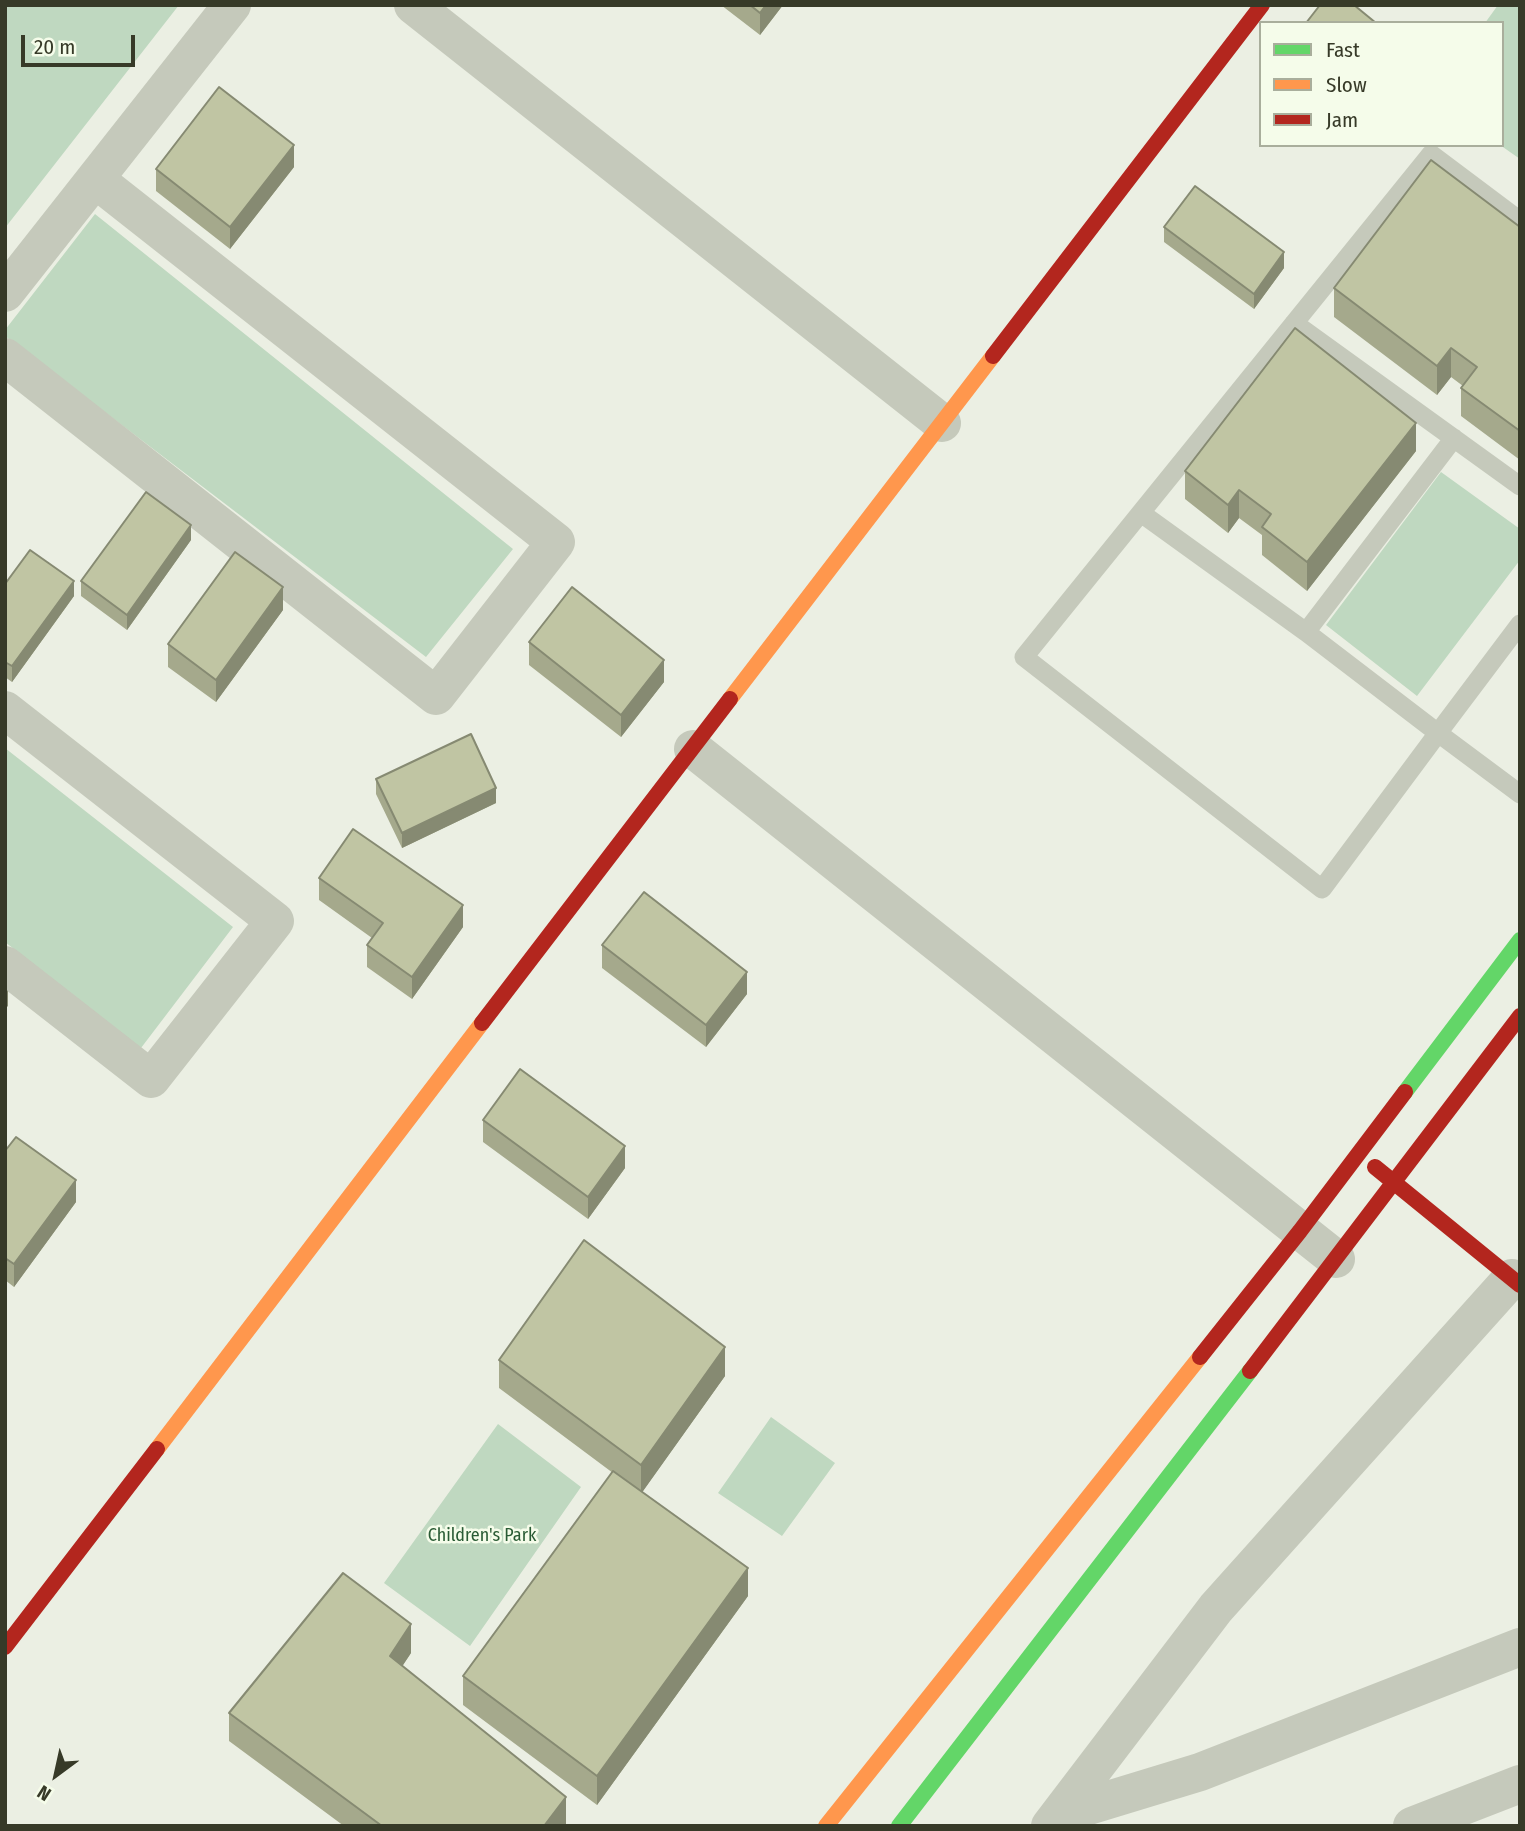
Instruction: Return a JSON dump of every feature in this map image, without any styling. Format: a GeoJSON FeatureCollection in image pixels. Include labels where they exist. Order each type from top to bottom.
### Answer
{"type":"FeatureCollection","features":[{"type":"Feature","properties":{"kind":"street"},"geometry":{"type":"LineString","coordinates":[[5,293],[232,5]]}},
{"type":"Feature","properties":{"kind":"street"},"geometry":{"type":"LineString","coordinates":[[413,5],[942,423]]}},
{"type":"Feature","properties":{"kind":"street"},"geometry":{"type":"LineString","coordinates":[[5,1647],[1261,6]]}},
{"type":"Feature","properties":{"kind":"street"},"geometry":{"type":"LineString","coordinates":[[5,357],[436,696],[556,542],[95,179]]}},
{"type":"Feature","properties":{"kind":"street"},"geometry":{"type":"LineString","coordinates":[[5,710],[275,921],[151,1079],[5,965]]}},
{"type":"Feature","properties":{"kind":"street"},"geometry":{"type":"LineString","coordinates":[[693,749],[1336,1259]]}},
{"type":"Feature","properties":{"kind":"street"},"geometry":{"type":"LineString","coordinates":[[826,1826],[1300,1231],[1520,940]]}},
{"type":"Feature","properties":{"kind":"street"},"geometry":{"type":"LineString","coordinates":[[900,1826],[1395,1183],[1520,1016]]}},
{"type":"Feature","properties":{"kind":"street"},"geometry":{"type":"LineString","coordinates":[[1055,1820],[1216,1608],[1516,1282],[1359,1154]]}},
{"type":"Feature","properties":{"kind":"street"},"geometry":{"type":"LineString","coordinates":[[1055,1820],[1200,1772],[1520,1647]]}},
{"type":"Feature","properties":{"kind":"street"},"geometry":{"type":"LineString","coordinates":[[1412,1826],[1520,1784]]}},
{"type":"Feature","properties":{"kind":"lane"},"geometry":{"type":"LineString","coordinates":[[1520,221],[1431,154],[1024,657],[1322,889],[1520,624]]}},
{"type":"Feature","properties":{"kind":"lane"},"geometry":{"type":"LineString","coordinates":[[1294,323],[1520,485]]}},
{"type":"Feature","properties":{"kind":"lane"},"geometry":{"type":"LineString","coordinates":[[1306,632],[1454,438]]}},
{"type":"Feature","properties":{"kind":"lane"},"geometry":{"type":"LineString","coordinates":[[1141,513],[1306,632],[1520,794]]}},
{"type":"Feature","properties":{"kind":"green space"},"geometry":{"type":"Polygon","coordinates":[[[5,5],[179,5],[5,228],[5,5]]]}},
{"type":"Feature","properties":{"kind":"green space"},"geometry":{"type":"Polygon","coordinates":[[[1498,5],[1520,5],[1520,159],[1503,147],[1504,21],[1486,21],[1498,5]]]}},
{"type":"Feature","properties":{"kind":"green space"},"geometry":{"type":"Polygon","coordinates":[[[95,214],[513,549],[426,657],[5,336],[5,330],[95,214]]]}},
{"type":"Feature","properties":{"kind":"green space"},"geometry":{"type":"Polygon","coordinates":[[[1441,472],[1520,529],[1520,560],[1417,696],[1326,625],[1441,472]]]}},
{"type":"Feature","properties":{"kind":"green space"},"geometry":{"type":"Polygon","coordinates":[[[5,748],[233,927],[141,1048],[5,942],[5,748]]]}},
{"type":"Feature","properties":{"kind":"green space"},"geometry":{"type":"Polygon","coordinates":[[[771,1417],[835,1463],[782,1536],[718,1493],[771,1417]]]}},
{"type":"Feature","properties":{"kind":"green space","name":"Children's Park"},"geometry":{"type":"Polygon","coordinates":[[[498,1424],[581,1487],[470,1646],[384,1583],[498,1424]]]}},
{"type":"Feature","properties":{"kind":"building"},"geometry":{"type":"Polygon","coordinates":[[[750,5],[766,5],[760,13],[750,5]]]}},
{"type":"Feature","properties":{"kind":"building"},"geometry":{"type":"Polygon","coordinates":[[[1320,5],[1354,5],[1374,21],[1308,21],[1320,5]]]}},
{"type":"Feature","properties":{"kind":"building"},"geometry":{"type":"Polygon","coordinates":[[[219,87],[294,145],[230,227],[156,169],[219,87]]]}},
{"type":"Feature","properties":{"kind":"building"},"geometry":{"type":"Polygon","coordinates":[[[1431,160],[1520,227],[1520,431],[1461,388],[1477,367],[1451,348],[1437,366],[1334,288],[1431,160]]]}},
{"type":"Feature","properties":{"kind":"building"},"geometry":{"type":"Polygon","coordinates":[[[1195,186],[1284,252],[1254,294],[1164,227],[1195,186]]]}},
{"type":"Feature","properties":{"kind":"building"},"geometry":{"type":"Polygon","coordinates":[[[1295,328],[1416,423],[1307,562],[1262,527],[1271,514],[1239,490],[1228,505],[1185,471],[1295,328]]]}},
{"type":"Feature","properties":{"kind":"building"},"geometry":{"type":"Polygon","coordinates":[[[146,492],[191,525],[127,615],[81,581],[146,492]]]}},
{"type":"Feature","properties":{"kind":"building"},"geometry":{"type":"Polygon","coordinates":[[[30,550],[74,581],[12,666],[5,662],[5,584],[30,550]]]}},
{"type":"Feature","properties":{"kind":"building"},"geometry":{"type":"Polygon","coordinates":[[[235,552],[283,587],[216,680],[168,644],[235,552]]]}},
{"type":"Feature","properties":{"kind":"building"},"geometry":{"type":"Polygon","coordinates":[[[572,587],[664,660],[621,715],[529,642],[572,587]]]}},
{"type":"Feature","properties":{"kind":"building"},"geometry":{"type":"Polygon","coordinates":[[[471,734],[496,788],[402,833],[376,779],[471,734]]]}},
{"type":"Feature","properties":{"kind":"building"},"geometry":{"type":"Polygon","coordinates":[[[353,829],[463,905],[412,977],[367,945],[383,923],[319,878],[353,829]]]}},
{"type":"Feature","properties":{"kind":"building"},"geometry":{"type":"Polygon","coordinates":[[[644,892],[747,972],[706,1025],[602,945],[644,892]]]}},
{"type":"Feature","properties":{"kind":"building"},"geometry":{"type":"Polygon","coordinates":[[[520,1069],[625,1146],[588,1197],[483,1120],[520,1069]]]}},
{"type":"Feature","properties":{"kind":"building"},"geometry":{"type":"Polygon","coordinates":[[[16,1137],[76,1180],[14,1264],[5,1258],[5,1151],[16,1137]]]}},
{"type":"Feature","properties":{"kind":"building"},"geometry":{"type":"Polygon","coordinates":[[[584,1240],[725,1347],[641,1465],[499,1360],[584,1240]]]}},
{"type":"Feature","properties":{"kind":"building"},"geometry":{"type":"Polygon","coordinates":[[[613,1471],[748,1568],[597,1776],[463,1676],[613,1471]]]}},
{"type":"Feature","properties":{"kind":"building"},"geometry":{"type":"Polygon","coordinates":[[[343,1573],[411,1624],[390,1656],[566,1797],[544,1826],[382,1826],[229,1713],[343,1573]]]}},
{"type":"Feature","properties":{"kind":"traffic: fast"},"geometry":{"type":"LineString","coordinates":[[1405,1092],[1520,940]]}},
{"type":"Feature","properties":{"kind":"traffic: fast"},"geometry":{"type":"LineString","coordinates":[[899,1826],[1250,1371]]}},
{"type":"Feature","properties":{"kind":"traffic: slow"},"geometry":{"type":"LineString","coordinates":[[730,699],[993,356]]}},
{"type":"Feature","properties":{"kind":"traffic: slow"},"geometry":{"type":"LineString","coordinates":[[157,1449],[482,1023]]}},
{"type":"Feature","properties":{"kind":"traffic: slow"},"geometry":{"type":"LineString","coordinates":[[826,1826],[1200,1357]]}},
{"type":"Feature","properties":{"kind":"traffic: jam"},"geometry":{"type":"LineString","coordinates":[[993,356],[1262,5]]}},
{"type":"Feature","properties":{"kind":"traffic: jam"},"geometry":{"type":"LineString","coordinates":[[482,1023],[730,699]]}},
{"type":"Feature","properties":{"kind":"traffic: jam"},"geometry":{"type":"LineString","coordinates":[[1250,1371],[1520,1016]]}},
{"type":"Feature","properties":{"kind":"traffic: jam"},"geometry":{"type":"LineString","coordinates":[[1200,1357],[1405,1092]]}},
{"type":"Feature","properties":{"kind":"traffic: jam"},"geometry":{"type":"LineString","coordinates":[[1375,1167],[1520,1285]]}},
{"type":"Feature","properties":{"kind":"traffic: jam"},"geometry":{"type":"LineString","coordinates":[[5,1647],[157,1449]]}}]}
